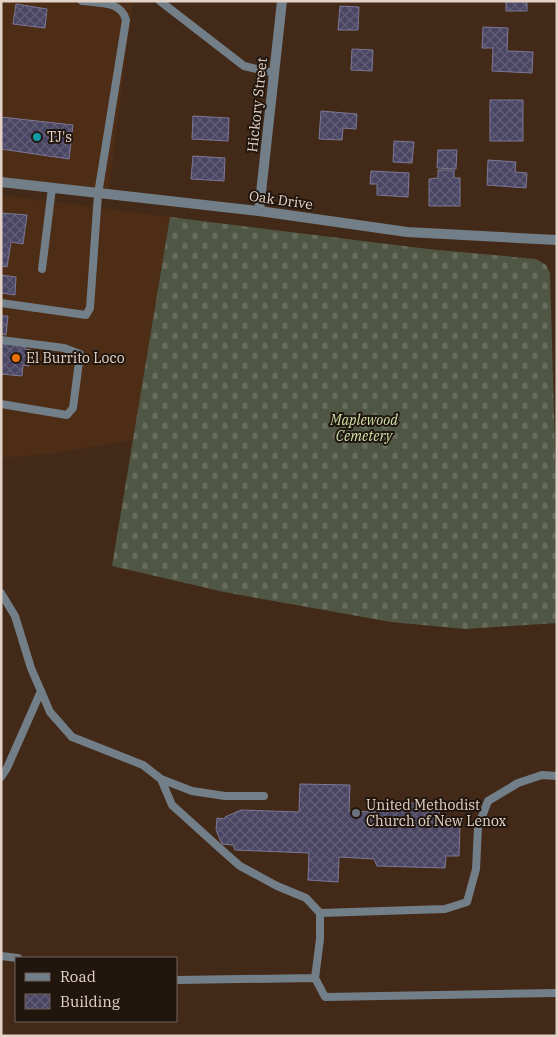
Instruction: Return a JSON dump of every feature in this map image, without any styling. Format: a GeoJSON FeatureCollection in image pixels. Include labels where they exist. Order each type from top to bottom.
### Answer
{"type":"FeatureCollection","features":[{"type":"Feature","properties":{"kind":"street","name":"Hickory Street"},"geometry":{"type":"LineString","coordinates":[[259,211],[282,1]]}},
{"type":"Feature","properties":{"kind":"street","name":"Oak Drive"},"geometry":{"type":"LineString","coordinates":[[1,182],[259,211],[406,232],[557,240]]}},
{"type":"Feature","properties":{"kind":"lane"},"geometry":{"type":"LineString","coordinates":[[1,303],[86,315],[90,308],[98,194],[126,20],[119,8],[108,4],[82,1]]}},
{"type":"Feature","properties":{"kind":"lane"},"geometry":{"type":"LineString","coordinates":[[160,1],[244,66],[274,73]]}},
{"type":"Feature","properties":{"kind":"lane"},"geometry":{"type":"LineString","coordinates":[[42,270],[52,188]]}},
{"type":"Feature","properties":{"kind":"lane"},"geometry":{"type":"LineString","coordinates":[[1,340],[64,348],[80,354],[73,408],[67,415],[1,404]]}},
{"type":"Feature","properties":{"kind":"lane"},"geometry":{"type":"LineString","coordinates":[[1,593],[15,616],[31,668],[50,712],[72,737],[144,765],[162,779],[192,790],[225,796],[264,796]]}},
{"type":"Feature","properties":{"kind":"lane"},"geometry":{"type":"LineString","coordinates":[[1,777],[7,768],[41,691]]}},
{"type":"Feature","properties":{"kind":"lane"},"geometry":{"type":"LineString","coordinates":[[320,913],[446,909],[467,902],[476,869],[478,828],[488,801],[518,783],[542,774],[557,776]]}},
{"type":"Feature","properties":{"kind":"lane"},"geometry":{"type":"LineString","coordinates":[[162,779],[172,805],[240,866],[276,886],[306,898],[320,913],[320,939],[315,978],[325,997],[557,993]]}},
{"type":"Feature","properties":{"kind":"lane"},"geometry":{"type":"LineString","coordinates":[[1,956],[15,958]]}},
{"type":"Feature","properties":{"kind":"lane"},"geometry":{"type":"LineString","coordinates":[[178,980],[315,978]]}},
{"type":"Feature","properties":{"kind":"shaded area"},"geometry":{"type":"Polygon","coordinates":[[[1,1],[133,1],[109,189],[1,178],[1,1]]]}},
{"type":"Feature","properties":{"kind":"shaded area"},"geometry":{"type":"Polygon","coordinates":[[[1,195],[170,217],[133,440],[48,454],[1,458],[1,195]]]}},
{"type":"Feature","properties":{"kind":"green space","name":"Maplewood Cemetery"},"geometry":{"type":"Polygon","coordinates":[[[170,217],[428,249],[536,259],[546,265],[550,273],[557,519],[557,623],[465,629],[391,622],[224,592],[112,566],[170,217]]]}},
{"type":"Feature","properties":{"kind":"building"},"geometry":{"type":"Polygon","coordinates":[[[506,1],[527,1],[527,11],[506,11],[506,1]]]}},
{"type":"Feature","properties":{"kind":"building"},"geometry":{"type":"Polygon","coordinates":[[[16,4],[47,9],[45,28],[13,24],[16,4]]]}},
{"type":"Feature","properties":{"kind":"building"},"geometry":{"type":"Polygon","coordinates":[[[340,6],[359,7],[358,30],[338,30],[340,6]]]}},
{"type":"Feature","properties":{"kind":"building"},"geometry":{"type":"Polygon","coordinates":[[[483,27],[508,28],[507,51],[533,52],[532,73],[492,71],[493,48],[482,48],[483,27]]]}},
{"type":"Feature","properties":{"kind":"building"},"geometry":{"type":"Polygon","coordinates":[[[352,49],[373,50],[372,71],[351,70],[352,49]]]}},
{"type":"Feature","properties":{"kind":"building"},"geometry":{"type":"Polygon","coordinates":[[[490,100],[523,100],[523,141],[490,141],[490,100]]]}},
{"type":"Feature","properties":{"kind":"building"},"geometry":{"type":"Polygon","coordinates":[[[321,111],[357,114],[356,129],[343,128],[342,140],[319,139],[321,111]]]}},
{"type":"Feature","properties":{"kind":"building"},"geometry":{"type":"Polygon","coordinates":[[[193,116],[229,118],[228,141],[192,139],[193,116]]]}},
{"type":"Feature","properties":{"kind":"building","name":"TJ's"},"geometry":{"type":"Polygon","coordinates":[[[1,117],[73,125],[69,159],[1,149],[1,117]]]}},
{"type":"Feature","properties":{"kind":"building"},"geometry":{"type":"Polygon","coordinates":[[[394,141],[414,142],[412,163],[393,162],[394,141]]]}},
{"type":"Feature","properties":{"kind":"building"},"geometry":{"type":"Polygon","coordinates":[[[438,150],[457,150],[456,169],[437,168],[438,150]]]}},
{"type":"Feature","properties":{"kind":"building"},"geometry":{"type":"Polygon","coordinates":[[[193,156],[225,158],[224,181],[191,179],[193,156]]]}},
{"type":"Feature","properties":{"kind":"building"},"geometry":{"type":"Polygon","coordinates":[[[488,160],[516,162],[515,172],[527,173],[526,188],[487,185],[488,160]]]}},
{"type":"Feature","properties":{"kind":"building"},"geometry":{"type":"Polygon","coordinates":[[[438,170],[454,170],[454,178],[460,178],[460,206],[429,206],[429,179],[438,178],[438,170]]]}},
{"type":"Feature","properties":{"kind":"building"},"geometry":{"type":"Polygon","coordinates":[[[371,171],[409,173],[408,197],[377,195],[377,184],[370,184],[371,171]]]}},
{"type":"Feature","properties":{"kind":"building"},"geometry":{"type":"Polygon","coordinates":[[[1,213],[27,215],[23,244],[11,242],[7,267],[1,266],[1,213]]]}},
{"type":"Feature","properties":{"kind":"building"},"geometry":{"type":"Polygon","coordinates":[[[1,275],[16,277],[15,295],[1,293],[1,275]]]}},
{"type":"Feature","properties":{"kind":"building"},"geometry":{"type":"Polygon","coordinates":[[[1,316],[8,316],[6,335],[1,334],[1,316]]]}},
{"type":"Feature","properties":{"kind":"building","name":"El Burrito Loco"},"geometry":{"type":"Polygon","coordinates":[[[1,343],[25,346],[25,349],[31,350],[29,366],[23,365],[22,376],[1,374],[1,343]]]}},
{"type":"Feature","properties":{"kind":"building"},"geometry":{"type":"Polygon","coordinates":[[[300,784],[350,785],[349,811],[376,812],[376,802],[436,804],[441,817],[456,817],[460,827],[459,856],[446,856],[445,868],[377,866],[374,859],[339,857],[338,882],[308,880],[309,853],[235,850],[233,845],[222,844],[216,830],[217,818],[225,819],[225,817],[241,810],[299,812],[300,784]]]}},
{"type":"Feature","properties":{"kind":"place","name":"TJ's"},"geometry":{"type":"Point","coordinates":[37,137]}},
{"type":"Feature","properties":{"kind":"place","name":"El Burrito Loco"},"geometry":{"type":"Point","coordinates":[16,358]}},
{"type":"Feature","properties":{"kind":"place","name":"United Methodist Church of New Lenox"},"geometry":{"type":"Point","coordinates":[356,813]}}]}
